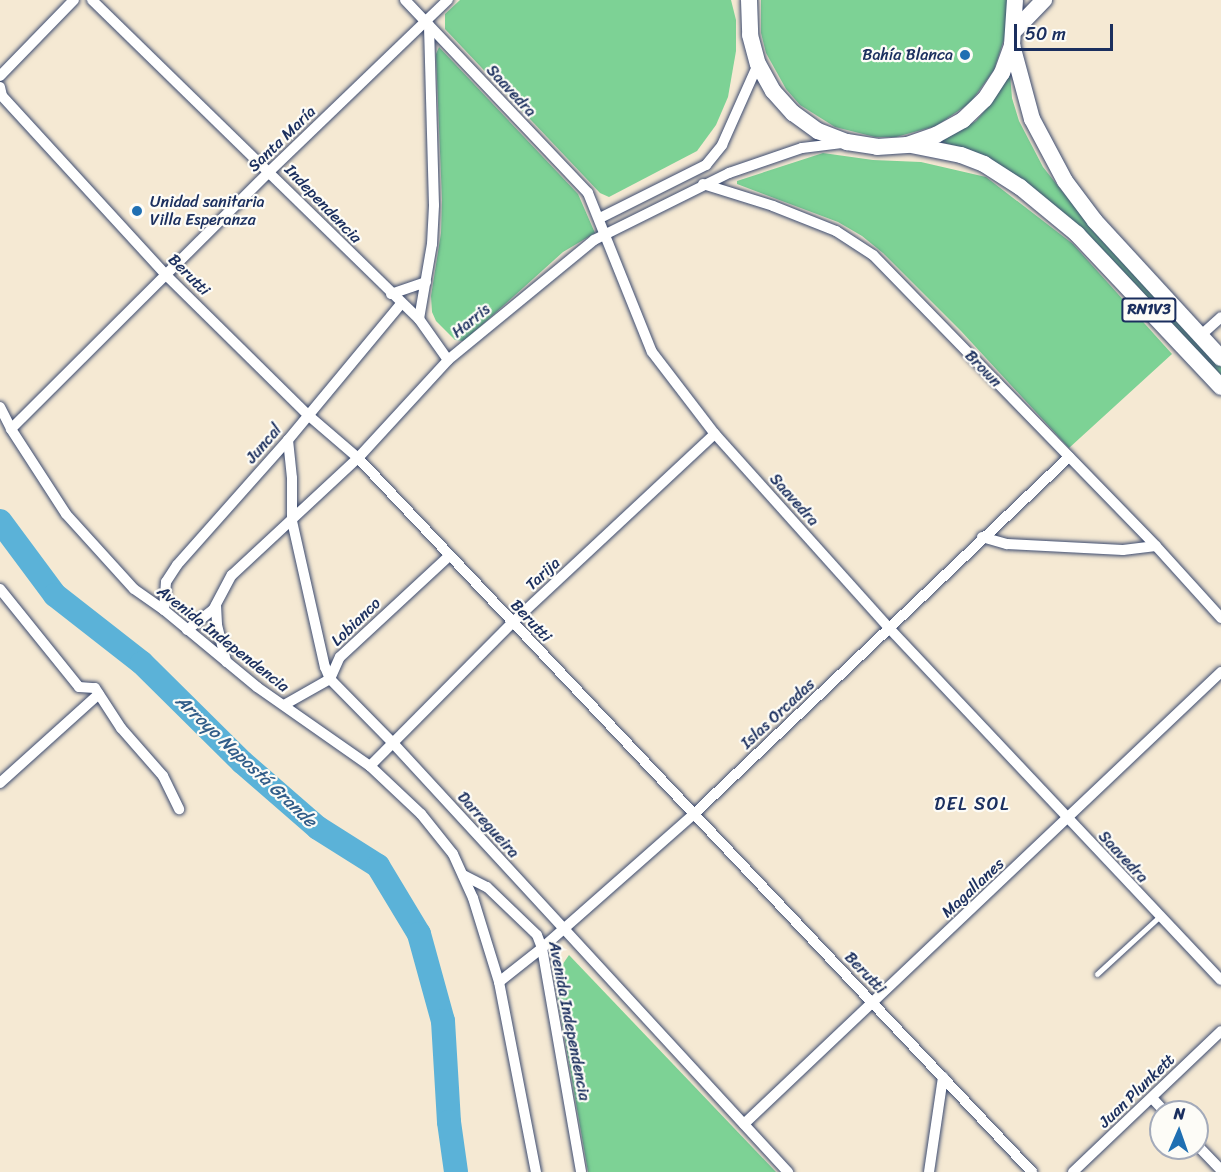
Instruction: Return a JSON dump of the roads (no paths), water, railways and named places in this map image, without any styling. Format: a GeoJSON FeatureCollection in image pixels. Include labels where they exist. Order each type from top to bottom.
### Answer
{"type":"FeatureCollection","features":[{"type":"Feature","properties":{"kind":"main road","name":"RN1V3"},"geometry":{"type":"LineString","coordinates":[[1015,0],[1014,38],[1032,119],[1065,181],[1095,221],[1221,358]]}},
{"type":"Feature","properties":{"kind":"main road"},"geometry":{"type":"LineString","coordinates":[[1014,38],[1044,0]]}},
{"type":"Feature","properties":{"kind":"main road","name":"RN1V3"},"geometry":{"type":"LineString","coordinates":[[748,1],[750,34],[758,64],[773,91],[793,113],[818,131],[846,142],[877,147],[907,145],[961,155],[984,164],[1020,187],[1077,234],[1221,387]]}},
{"type":"Feature","properties":{"kind":"main road","name":"RN1V3"},"geometry":{"type":"LineString","coordinates":[[907,145],[936,135],[954,125],[985,99],[1002,73],[1014,38]]}},
{"type":"Feature","properties":{"kind":"street"},"geometry":{"type":"LineString","coordinates":[[0,76],[74,0]]}},
{"type":"Feature","properties":{"kind":"street","name":"Independencia"},"geometry":{"type":"LineString","coordinates":[[92,0],[270,171],[401,304],[419,319],[448,360]]}},
{"type":"Feature","properties":{"kind":"street","name":"Saavedra"},"geometry":{"type":"LineString","coordinates":[[405,0],[588,193],[652,352],[715,434],[890,629],[1159,917],[1221,980]]}},
{"type":"Feature","properties":{"kind":"street","name":"Santa María"},"geometry":{"type":"LineString","coordinates":[[11,429],[270,171],[427,23],[448,0]]}},
{"type":"Feature","properties":{"kind":"street"},"geometry":{"type":"LineString","coordinates":[[419,319],[426,282],[434,205],[427,23]]}},
{"type":"Feature","properties":{"kind":"street"},"geometry":{"type":"LineString","coordinates":[[600,218],[706,165],[726,137],[758,64]]}},
{"type":"Feature","properties":{"kind":"street","name":"Berutti"},"geometry":{"type":"LineString","coordinates":[[1,92],[166,275],[308,416],[358,458],[1032,1172]]}},
{"type":"Feature","properties":{"kind":"street","name":"Harris"},"geometry":{"type":"LineString","coordinates":[[187,630],[213,610],[232,575],[358,458],[448,360],[605,232],[703,184],[802,148],[846,142]]}},
{"type":"Feature","properties":{"kind":"street","name":"Brown"},"geometry":{"type":"LineString","coordinates":[[703,184],[773,206],[836,231],[873,255],[1156,546],[1221,618]]}},
{"type":"Feature","properties":{"kind":"street"},"geometry":{"type":"LineString","coordinates":[[392,294],[426,282]]}},
{"type":"Feature","properties":{"kind":"street","name":"Juncal"},"geometry":{"type":"LineString","coordinates":[[164,610],[166,582],[177,565],[288,440],[401,304]]}},
{"type":"Feature","properties":{"kind":"street"},"geometry":{"type":"LineString","coordinates":[[1200,336],[1221,317]]}},
{"type":"Feature","properties":{"kind":"street","name":"Avenida Independencia"},"geometry":{"type":"LineString","coordinates":[[0,407],[11,429],[66,514],[134,589],[164,610],[226,662],[370,766],[421,814],[453,854],[473,898],[499,982],[536,1172]]}},
{"type":"Feature","properties":{"kind":"street","name":"Tarija"},"geometry":{"type":"LineString","coordinates":[[370,766],[512,623],[715,434]]}},
{"type":"Feature","properties":{"kind":"street","name":"Darregueira"},"geometry":{"type":"LineString","coordinates":[[288,440],[292,478],[292,521],[325,667],[330,679],[392,742],[789,1172]]}},
{"type":"Feature","properties":{"kind":"street","name":"Islas Orcadas"},"geometry":{"type":"LineString","coordinates":[[499,982],[542,948],[694,814],[890,629],[982,537],[1069,457]]}},
{"type":"Feature","properties":{"kind":"street"},"geometry":{"type":"LineString","coordinates":[[982,537],[1007,544],[1124,550],[1156,546]]}},
{"type":"Feature","properties":{"kind":"street","name":"Lobianco"},"geometry":{"type":"LineString","coordinates":[[330,679],[340,657],[449,555]]}},
{"type":"Feature","properties":{"kind":"street"},"geometry":{"type":"LineString","coordinates":[[0,590],[79,687],[95,688],[122,728],[163,776],[179,808]]}},
{"type":"Feature","properties":{"kind":"street"},"geometry":{"type":"LineString","coordinates":[[216,604],[217,625],[226,662]]}},
{"type":"Feature","properties":{"kind":"street","name":"Magallanes"},"geometry":{"type":"LineString","coordinates":[[744,1124],[1221,672]]}},
{"type":"Feature","properties":{"kind":"street"},"geometry":{"type":"LineString","coordinates":[[284,705],[330,679]]}},
{"type":"Feature","properties":{"kind":"street"},"geometry":{"type":"LineString","coordinates":[[0,767],[4,780],[99,694]]}},
{"type":"Feature","properties":{"kind":"street","name":"Avenida Independencia"},"geometry":{"type":"LineString","coordinates":[[463,875],[487,887],[537,935],[542,948],[581,1172]]}},
{"type":"Feature","properties":{"kind":"street","name":"Juan Plunkett"},"geometry":{"type":"LineString","coordinates":[[1073,1172],[1221,1031]]}},
{"type":"Feature","properties":{"kind":"street"},"geometry":{"type":"LineString","coordinates":[[929,1172],[943,1077]]}},
{"type":"Feature","properties":{"kind":"street"},"geometry":{"type":"LineString","coordinates":[[1209,1158],[1221,1170]]}},
{"type":"Feature","properties":{"kind":"lane"},"geometry":{"type":"LineString","coordinates":[[1097,974],[1159,917]]}},
{"type":"Feature","properties":{"kind":"waterway","name":"Arroyo Napostá Grande"},"geometry":{"type":"LineString","coordinates":[[0,521],[55,595],[142,663],[242,762],[318,828],[378,866],[419,934],[443,1021],[449,1122],[456,1172]]}},
{"type":"Feature","properties":{"kind":"place","name":"Bahía Blanca"},"geometry":{"type":"Point","coordinates":[965,55]}},
{"type":"Feature","properties":{"kind":"place","name":"Unidad sanitaria Villa Esperanza"},"geometry":{"type":"Point","coordinates":[137,211]}},
{"type":"Feature","properties":{"kind":"district","name":"DEL SOL"},"geometry":{"type":"Point","coordinates":[972,804]}}]}
